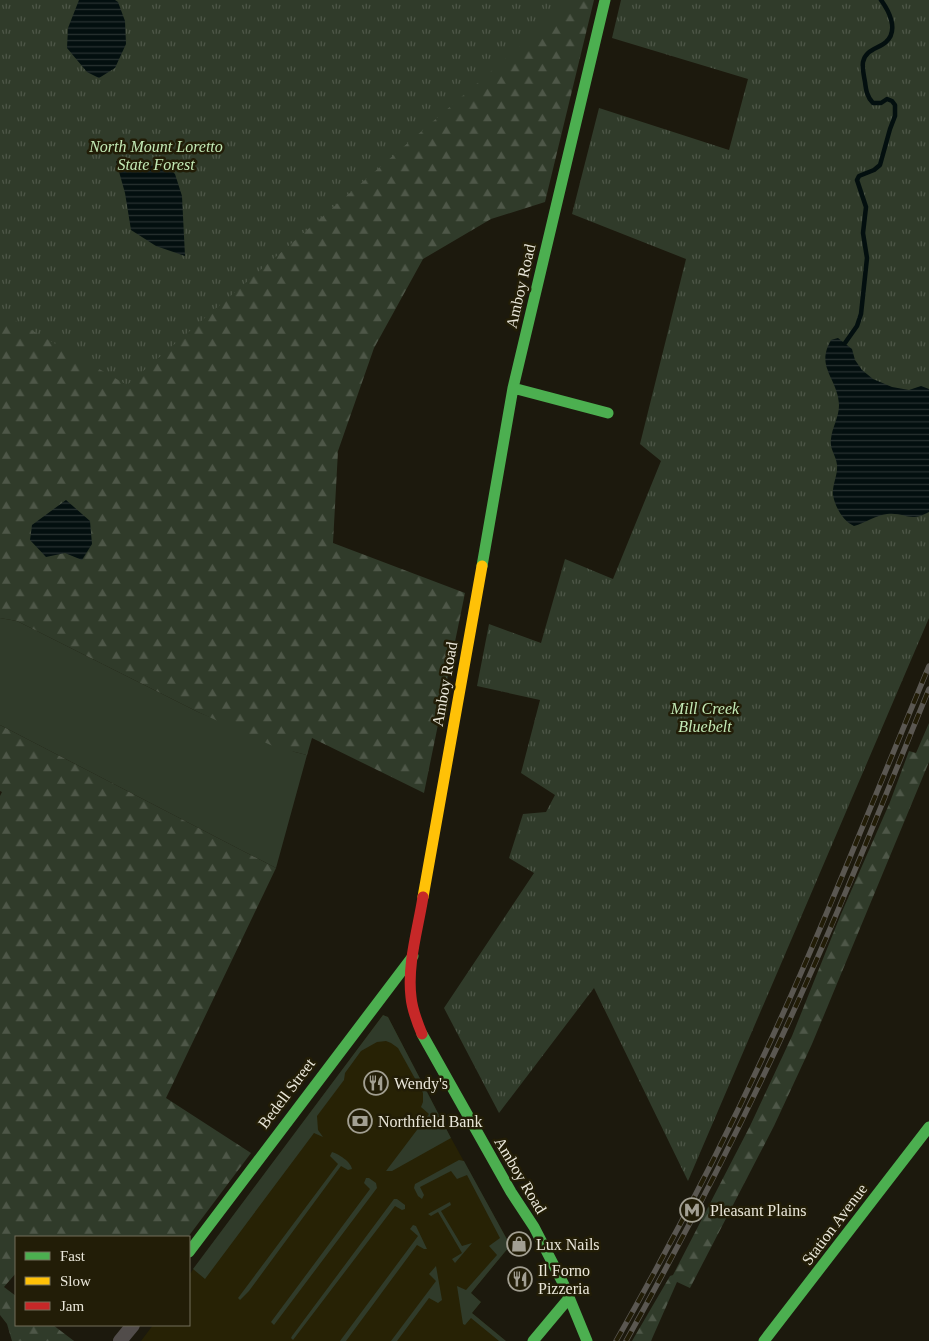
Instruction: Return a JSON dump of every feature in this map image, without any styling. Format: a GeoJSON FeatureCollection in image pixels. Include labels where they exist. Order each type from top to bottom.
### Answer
{"type":"FeatureCollection","features":[{"type":"Feature","properties":{"kind":"main road","name":"Amboy Road"},"geometry":{"type":"LineString","coordinates":[[587,1341],[569,1298],[534,1227],[498,1169],[423,1036],[414,1016],[409,995],[412,956],[513,388],[605,0]]}},
{"type":"Feature","properties":{"kind":"main road"},"geometry":{"type":"LineString","coordinates":[[513,388],[608,413]]}},
{"type":"Feature","properties":{"kind":"main road","name":"Bedell Street"},"geometry":{"type":"LineString","coordinates":[[190,1251],[412,956]]}},
{"type":"Feature","properties":{"kind":"main road","name":"Station Avenue"},"geometry":{"type":"LineString","coordinates":[[764,1341],[929,1127]]}},
{"type":"Feature","properties":{"kind":"main road"},"geometry":{"type":"LineString","coordinates":[[533,1341],[569,1298]]}},
{"type":"Feature","properties":{"kind":"street"},"geometry":{"type":"LineString","coordinates":[[120,1341],[132,1326]]}},
{"type":"Feature","properties":{"kind":"shaded area"},"geometry":{"type":"Polygon","coordinates":[[[79,0],[115,0],[118,2],[125,21],[126,44],[115,68],[99,78],[87,72],[67,48],[68,28],[79,0]]]}},
{"type":"Feature","properties":{"kind":"shaded area"},"geometry":{"type":"Polygon","coordinates":[[[116,161],[141,166],[165,164],[175,174],[182,196],[185,256],[156,246],[131,230],[125,193],[116,161]]]}},
{"type":"Feature","properties":{"kind":"shaded area"},"geometry":{"type":"Polygon","coordinates":[[[838,338],[852,349],[855,360],[862,370],[873,379],[892,387],[909,390],[921,386],[929,389],[929,512],[917,517],[893,514],[883,515],[854,526],[846,521],[838,509],[833,495],[837,465],[831,442],[839,405],[838,396],[826,366],[825,358],[831,340],[838,338]]]}},
{"type":"Feature","properties":{"kind":"shaded area"},"geometry":{"type":"Polygon","coordinates":[[[66,500],[90,521],[92,544],[82,560],[65,553],[46,557],[30,540],[32,525],[66,500]]]}},
{"type":"Feature","properties":{"kind":"shaded area"},"geometry":{"type":"Polygon","coordinates":[[[383,1015],[388,1017],[451,1138],[508,1241],[509,1247],[471,1293],[481,1302],[472,1313],[506,1341],[141,1341],[152,1326],[190,1326],[190,1274],[383,1015]]]}},
{"type":"Feature","properties":{"kind":"green space","name":"North Mount Loretto State Forest"},"geometry":{"type":"Polygon","coordinates":[[[0,0],[574,0],[127,385],[0,312],[0,0]]]}},
{"type":"Feature","properties":{"kind":"green space"},"geometry":{"type":"Polygon","coordinates":[[[258,0],[594,0],[545,202],[491,219],[423,259],[374,348],[338,451],[333,543],[465,593],[424,793],[312,738],[307,755],[275,747],[198,712],[17,621],[0,618],[0,90],[258,0]]]}},
{"type":"Feature","properties":{"kind":"green space","name":"Mill Creek Bluebelt"},"geometry":{"type":"Polygon","coordinates":[[[621,0],[929,0],[929,618],[688,1181],[594,988],[499,1113],[444,1008],[534,873],[509,858],[523,814],[546,812],[555,795],[521,773],[540,700],[477,686],[489,624],[541,643],[565,559],[613,579],[661,461],[640,444],[686,259],[572,214],[599,108],[729,150],[748,79],[612,38],[621,0]]]}},
{"type":"Feature","properties":{"kind":"green space"},"geometry":{"type":"Polygon","coordinates":[[[0,618],[17,621],[198,712],[295,752],[307,755],[276,868],[0,725],[0,618]]]}},
{"type":"Feature","properties":{"kind":"green space"},"geometry":{"type":"Polygon","coordinates":[[[929,723],[929,762],[812,1044],[774,1126],[690,1288],[677,1282],[651,1341],[632,1341],[670,1276],[673,1275],[750,1126],[792,1036],[841,914],[890,802],[909,751],[916,753],[929,723]]]}},
{"type":"Feature","properties":{"kind":"green space"},"geometry":{"type":"Polygon","coordinates":[[[0,725],[276,868],[166,1098],[251,1153],[189,1236],[15,1236],[15,1274],[4,1287],[15,1295],[15,1326],[54,1326],[74,1341],[12,1341],[7,1324],[0,1315],[0,796],[2,792],[0,791],[0,725]]]}},
{"type":"Feature","properties":{"kind":"green space"},"geometry":{"type":"Polygon","coordinates":[[[383,1015],[388,1017],[451,1138],[392,1171],[386,1171],[429,1114],[421,1107],[423,1093],[398,1048],[386,1041],[377,1042],[361,1051],[345,1073],[344,1080],[317,1116],[318,1130],[323,1137],[314,1133],[205,1279],[193,1269],[383,1015]]]}},
{"type":"Feature","properties":{"kind":"green space"},"geometry":{"type":"Polygon","coordinates":[[[332,1152],[344,1159],[352,1169],[348,1170],[341,1166],[249,1291],[240,1300],[238,1298],[338,1164],[330,1156],[332,1152]]]}},
{"type":"Feature","properties":{"kind":"green space"},"geometry":{"type":"Polygon","coordinates":[[[459,1160],[464,1161],[509,1243],[509,1247],[471,1293],[481,1302],[472,1313],[506,1341],[499,1341],[471,1318],[465,1325],[463,1324],[457,1286],[466,1290],[497,1255],[489,1246],[500,1238],[467,1175],[457,1179],[451,1171],[420,1187],[424,1195],[422,1199],[414,1188],[415,1184],[459,1160]]]}},
{"type":"Feature","properties":{"kind":"green space"},"geometry":{"type":"Polygon","coordinates":[[[366,1178],[376,1183],[377,1188],[274,1325],[271,1322],[370,1189],[364,1183],[366,1178]]]}},
{"type":"Feature","properties":{"kind":"green space"},"geometry":{"type":"Polygon","coordinates":[[[394,1199],[405,1205],[405,1209],[402,1210],[395,1206],[293,1340],[292,1336],[394,1199]]]}},
{"type":"Feature","properties":{"kind":"green space"},"geometry":{"type":"Polygon","coordinates":[[[450,1202],[451,1205],[441,1211],[462,1246],[472,1243],[455,1263],[452,1259],[462,1253],[438,1212],[431,1216],[428,1214],[450,1202]]]}},
{"type":"Feature","properties":{"kind":"green space"},"geometry":{"type":"Polygon","coordinates":[[[413,1225],[416,1226],[427,1249],[417,1245],[346,1341],[340,1341],[418,1236],[410,1229],[413,1225]]]}},
{"type":"Feature","properties":{"kind":"green space"},"geometry":{"type":"Polygon","coordinates":[[[436,1266],[442,1300],[438,1303],[429,1298],[397,1341],[391,1341],[436,1281],[429,1274],[436,1266]]]}},
{"type":"Feature","properties":{"kind":"waterway"},"geometry":{"type":"LineString","coordinates":[[845,343],[857,326],[861,314],[867,258],[863,233],[866,207],[857,180],[859,176],[874,170],[880,165],[895,116],[895,105],[892,101],[887,99],[881,103],[873,103],[871,101],[866,91],[863,69],[863,62],[867,54],[886,42],[892,32],[890,15],[881,0]]}},
{"type":"Feature","properties":{"kind":"railway"},"geometry":{"type":"LineString","coordinates":[[616,1341],[690,1205],[780,1020],[929,666]]}},
{"type":"Feature","properties":{"kind":"railway"},"geometry":{"type":"LineString","coordinates":[[626,1341],[675,1252],[766,1071],[824,943],[929,689]]}},
{"type":"Feature","properties":{"kind":"traffic: fast"},"geometry":{"type":"LineString","coordinates":[[482,566],[513,388],[605,0]]}},
{"type":"Feature","properties":{"kind":"traffic: fast"},"geometry":{"type":"LineString","coordinates":[[513,388],[608,413]]}},
{"type":"Feature","properties":{"kind":"traffic: fast"},"geometry":{"type":"LineString","coordinates":[[190,1251],[413,956]]}},
{"type":"Feature","properties":{"kind":"traffic: fast"},"geometry":{"type":"LineString","coordinates":[[422,1034],[511,1192],[534,1227],[564,1285],[587,1341]]}},
{"type":"Feature","properties":{"kind":"traffic: fast"},"geometry":{"type":"LineString","coordinates":[[764,1341],[929,1127]]}},
{"type":"Feature","properties":{"kind":"traffic: fast"},"geometry":{"type":"LineString","coordinates":[[533,1341],[569,1298]]}},
{"type":"Feature","properties":{"kind":"traffic: slow"},"geometry":{"type":"LineString","coordinates":[[423,897],[482,566]]}},
{"type":"Feature","properties":{"kind":"traffic: jam"},"geometry":{"type":"LineString","coordinates":[[422,1034],[412,1006],[410,972],[423,897]]}},
{"type":"Feature","properties":{"kind":"place","name":"Wendy's"},"geometry":{"type":"Point","coordinates":[376,1083]}},
{"type":"Feature","properties":{"kind":"place","name":"Northfield Bank"},"geometry":{"type":"Point","coordinates":[360,1121]}},
{"type":"Feature","properties":{"kind":"place","name":"Pleasant Plains"},"geometry":{"type":"Point","coordinates":[692,1210]}},
{"type":"Feature","properties":{"kind":"place","name":"Lux Nails"},"geometry":{"type":"Point","coordinates":[519,1244]}},
{"type":"Feature","properties":{"kind":"place","name":"Il Forno Pizzeria"},"geometry":{"type":"Point","coordinates":[520,1279]}}]}
